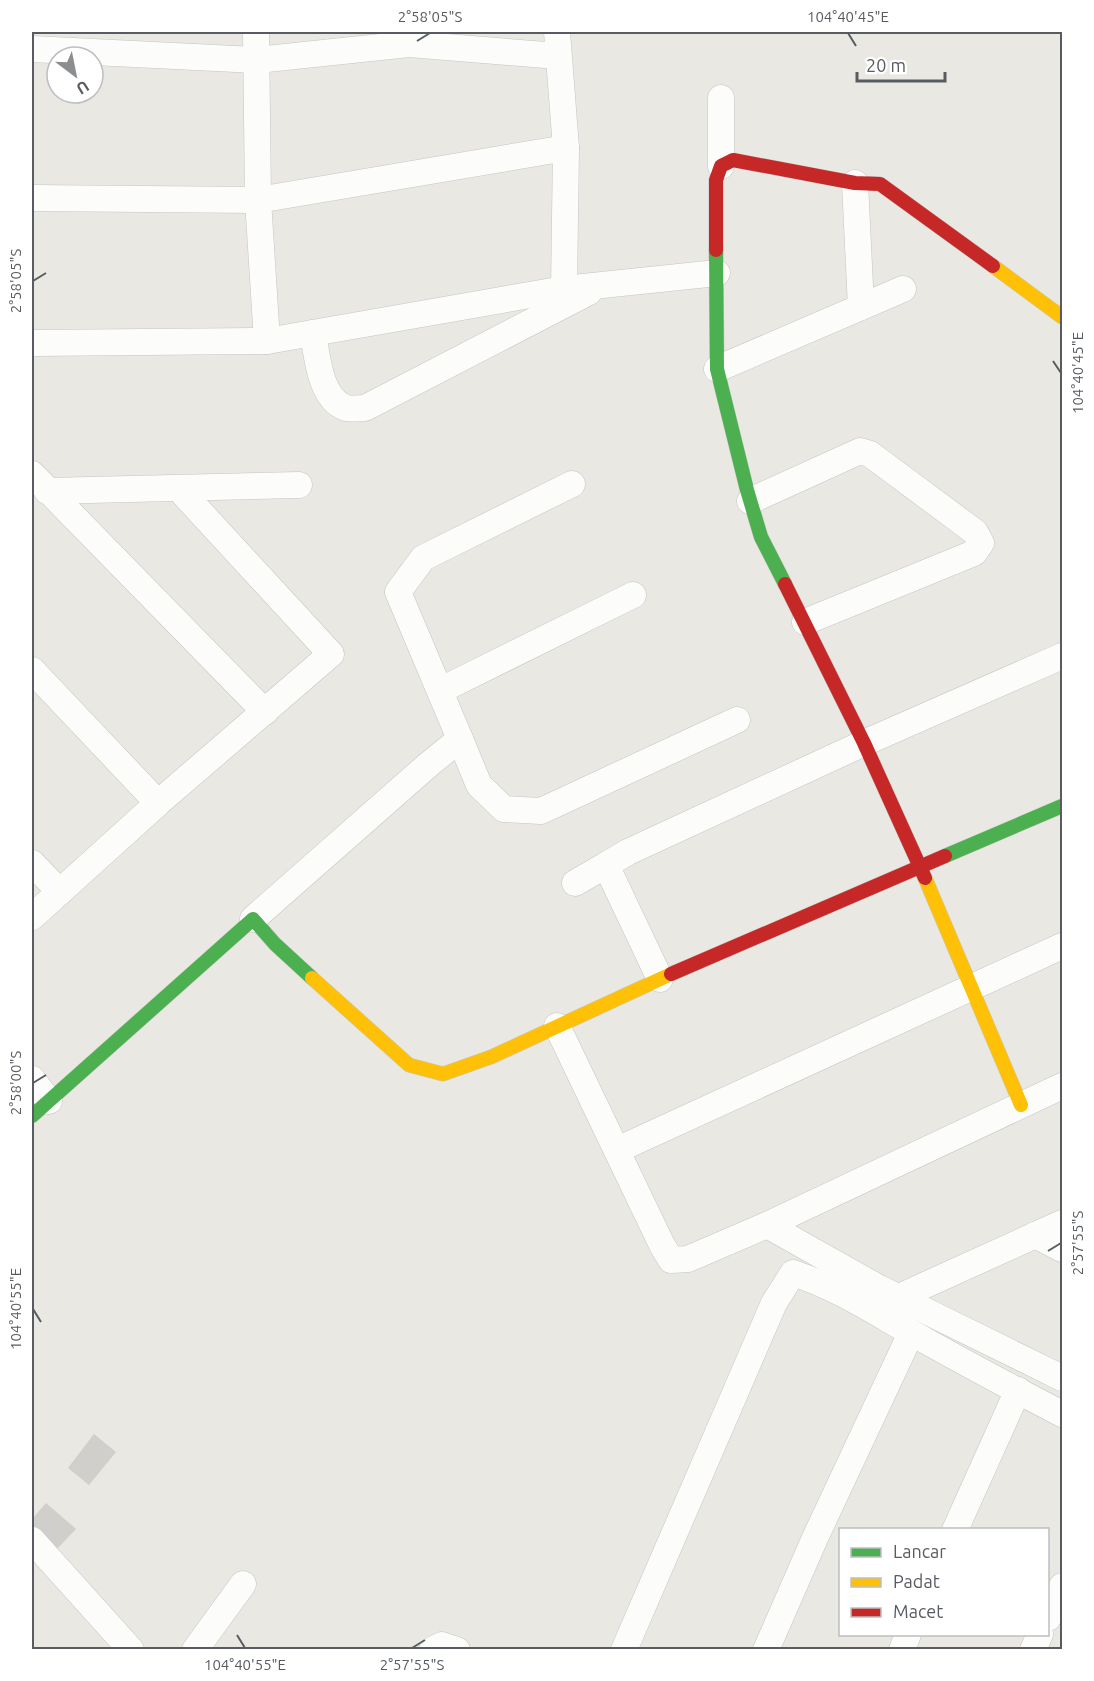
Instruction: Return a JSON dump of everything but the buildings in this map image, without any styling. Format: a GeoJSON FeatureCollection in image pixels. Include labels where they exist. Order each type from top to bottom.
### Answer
{"type":"FeatureCollection","features":[{"type":"Feature","properties":{"kind":"street"},"geometry":{"type":"LineString","coordinates":[[256,32],[258,200],[267,341]]}},
{"type":"Feature","properties":{"kind":"street"},"geometry":{"type":"LineString","coordinates":[[32,49],[256,60],[409,38],[557,44],[566,148],[564,289]]}},
{"type":"Feature","properties":{"kind":"street"},"geometry":{"type":"LineString","coordinates":[[721,98],[721,166],[716,180],[717,369],[750,501],[761,537],[864,743],[920,866],[1021,1105]]}},
{"type":"Feature","properties":{"kind":"street"},"geometry":{"type":"LineString","coordinates":[[32,198],[258,200],[566,148]]}},
{"type":"Feature","properties":{"kind":"street"},"geometry":{"type":"LineString","coordinates":[[721,166],[733,160],[855,183],[880,184],[1062,317]]}},
{"type":"Feature","properties":{"kind":"street"},"geometry":{"type":"LineString","coordinates":[[855,183],[861,307]]}},
{"type":"Feature","properties":{"kind":"street"},"geometry":{"type":"LineString","coordinates":[[32,343],[267,341],[564,289],[717,273]]}},
{"type":"Feature","properties":{"kind":"street"},"geometry":{"type":"LineString","coordinates":[[313,333],[322,380],[333,399],[347,408],[365,408],[604,285]]}},
{"type":"Feature","properties":{"kind":"street"},"geometry":{"type":"LineString","coordinates":[[717,369],[903,289]]}},
{"type":"Feature","properties":{"kind":"street"},"geometry":{"type":"LineString","coordinates":[[750,501],[860,451],[870,454],[975,532],[981,543],[974,553],[805,622]]}},
{"type":"Feature","properties":{"kind":"street"},"geometry":{"type":"LineString","coordinates":[[39,483],[179,489],[299,485]]}},
{"type":"Feature","properties":{"kind":"street"},"geometry":{"type":"LineString","coordinates":[[39,483],[265,712]]}},
{"type":"Feature","properties":{"kind":"street"},"geometry":{"type":"LineString","coordinates":[[572,484],[423,558],[398,592],[479,785],[504,808],[542,811],[737,720]]}},
{"type":"Feature","properties":{"kind":"street"},"geometry":{"type":"LineString","coordinates":[[32,917],[158,803],[331,654],[179,489]]}},
{"type":"Feature","properties":{"kind":"street"},"geometry":{"type":"LineString","coordinates":[[441,690],[633,595]]}},
{"type":"Feature","properties":{"kind":"street"},"geometry":{"type":"LineString","coordinates":[[575,883],[628,852],[864,743],[1062,656]]}},
{"type":"Feature","properties":{"kind":"street"},"geometry":{"type":"LineString","coordinates":[[32,670],[158,803]]}},
{"type":"Feature","properties":{"kind":"street"},"geometry":{"type":"LineString","coordinates":[[32,1079],[40,1109],[253,919],[460,740]]}},
{"type":"Feature","properties":{"kind":"street"},"geometry":{"type":"LineString","coordinates":[[253,919],[275,944],[409,1065],[443,1074],[491,1057],[660,979],[1062,806]]}},
{"type":"Feature","properties":{"kind":"street"},"geometry":{"type":"LineString","coordinates":[[32,862],[60,892]]}},
{"type":"Feature","properties":{"kind":"street"},"geometry":{"type":"LineString","coordinates":[[606,865],[660,979]]}},
{"type":"Feature","properties":{"kind":"street"},"geometry":{"type":"LineString","coordinates":[[616,1150],[1062,946]]}},
{"type":"Feature","properties":{"kind":"street"},"geometry":{"type":"LineString","coordinates":[[558,1026],[671,1260],[688,1259],[767,1225],[1062,1086]]}},
{"type":"Feature","properties":{"kind":"street"},"geometry":{"type":"LineString","coordinates":[[899,1298],[1062,1222]]}},
{"type":"Feature","properties":{"kind":"street"},"geometry":{"type":"LineString","coordinates":[[767,1225],[899,1298],[1062,1378]]}},
{"type":"Feature","properties":{"kind":"street"},"geometry":{"type":"LineString","coordinates":[[1035,1235],[1062,1249]]}},
{"type":"Feature","properties":{"kind":"street"},"geometry":{"type":"LineString","coordinates":[[624,1650],[774,1303],[793,1273],[848,1295],[911,1333],[1062,1414]]}},
{"type":"Feature","properties":{"kind":"street"},"geometry":{"type":"LineString","coordinates":[[766,1650],[815,1538],[911,1333]]}},
{"type":"Feature","properties":{"kind":"street"},"geometry":{"type":"LineString","coordinates":[[956,1528],[1018,1390]]}},
{"type":"Feature","properties":{"kind":"street"},"geometry":{"type":"LineString","coordinates":[[32,1540],[131,1650]]}},
{"type":"Feature","properties":{"kind":"street"},"geometry":{"type":"LineString","coordinates":[[195,1650],[243,1584]]}},
{"type":"Feature","properties":{"kind":"street"},"geometry":{"type":"LineString","coordinates":[[1049,1614],[1062,1586]]}},
{"type":"Feature","properties":{"kind":"street"},"geometry":{"type":"LineString","coordinates":[[902,1650],[908,1636]]}},
{"type":"Feature","properties":{"kind":"street"},"geometry":{"type":"LineString","coordinates":[[1033,1650],[1040,1636]]}},
{"type":"Feature","properties":{"kind":"street"},"geometry":{"type":"LineString","coordinates":[[432,1650],[442,1645],[457,1650]]}},
{"type":"Feature","properties":{"kind":"traffic: fast"},"geometry":{"type":"LineString","coordinates":[[716,250],[717,369],[761,537],[785,584]]}},
{"type":"Feature","properties":{"kind":"traffic: fast"},"geometry":{"type":"LineString","coordinates":[[945,856],[1062,806]]}},
{"type":"Feature","properties":{"kind":"traffic: fast"},"geometry":{"type":"LineString","coordinates":[[32,1116],[253,919],[275,944],[312,978]]}},
{"type":"Feature","properties":{"kind":"traffic: slow"},"geometry":{"type":"LineString","coordinates":[[993,266],[1062,317]]}},
{"type":"Feature","properties":{"kind":"traffic: slow"},"geometry":{"type":"LineString","coordinates":[[925,878],[1021,1105]]}},
{"type":"Feature","properties":{"kind":"traffic: slow"},"geometry":{"type":"LineString","coordinates":[[312,978],[409,1065],[443,1074],[491,1057],[671,974]]}},
{"type":"Feature","properties":{"kind":"traffic: jam"},"geometry":{"type":"LineString","coordinates":[[716,250],[716,180],[721,166],[733,160],[855,183],[880,184],[993,266]]}},
{"type":"Feature","properties":{"kind":"traffic: jam"},"geometry":{"type":"LineString","coordinates":[[785,584],[864,743],[925,878]]}},
{"type":"Feature","properties":{"kind":"traffic: jam"},"geometry":{"type":"LineString","coordinates":[[671,974],[945,856]]}}]}
